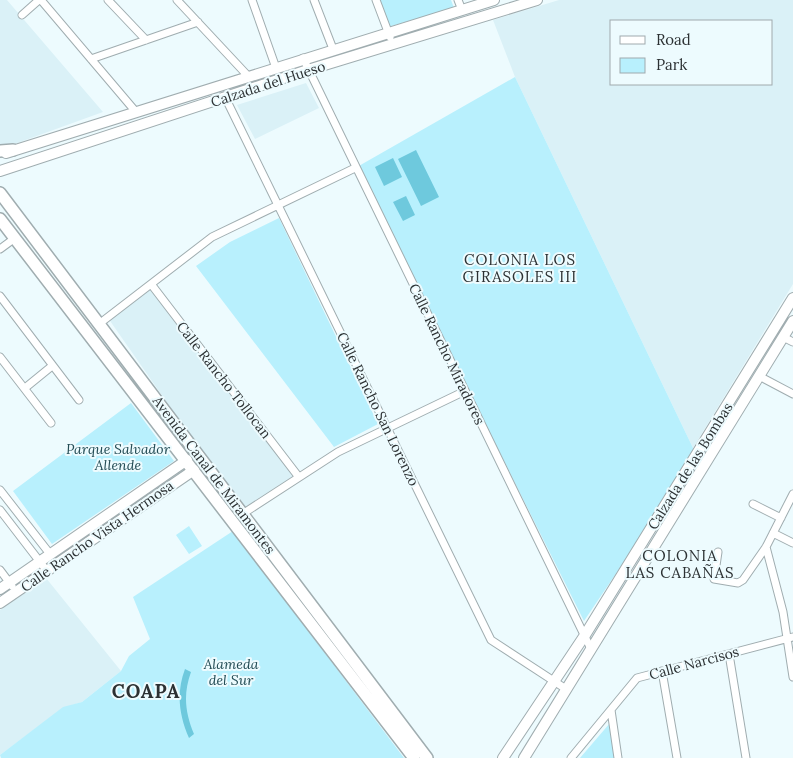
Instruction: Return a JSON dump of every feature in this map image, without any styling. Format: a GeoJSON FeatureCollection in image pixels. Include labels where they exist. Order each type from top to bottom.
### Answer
{"type":"FeatureCollection","features":[{"type":"Feature","properties":{"kind":"main road","name":"Calzada del Hueso"},"geometry":{"type":"LineString","coordinates":[[0,155],[388,32],[460,5],[494,0]]}},
{"type":"Feature","properties":{"kind":"main road","name":"Calzada del Hueso"},"geometry":{"type":"LineString","coordinates":[[0,171],[308,70],[537,0]]}},
{"type":"Feature","properties":{"kind":"main road"},"geometry":{"type":"LineString","coordinates":[[0,151],[13,150]]}},
{"type":"Feature","properties":{"kind":"main road","name":"Avenida Canal de Miramontes"},"geometry":{"type":"LineString","coordinates":[[0,193],[244,513],[427,758]]}},
{"type":"Feature","properties":{"kind":"main road","name":"Avenida Canal de Miramontes"},"geometry":{"type":"LineString","coordinates":[[0,218],[414,758]]}},
{"type":"Feature","properties":{"kind":"main road","name":"Calzada de las Bombas"},"geometry":{"type":"LineString","coordinates":[[503,758],[585,635],[793,298]]}},
{"type":"Feature","properties":{"kind":"main road","name":"Calzada de las Bombas"},"geometry":{"type":"LineString","coordinates":[[524,758],[793,321]]}},
{"type":"Feature","properties":{"kind":"main road","name":"Calle Rancho Vista Hermosa"},"geometry":{"type":"LineString","coordinates":[[0,589],[39,561],[190,465]]}},
{"type":"Feature","properties":{"kind":"main road","name":"Calle Rancho Vista Hermosa"},"geometry":{"type":"LineString","coordinates":[[0,603],[48,571],[190,465]]}},
{"type":"Feature","properties":{"kind":"main road"},"geometry":{"type":"LineString","coordinates":[[553,681],[557,688],[557,705]]}},
{"type":"Feature","properties":{"kind":"street"},"geometry":{"type":"LineString","coordinates":[[22,15],[40,0],[136,112]]}},
{"type":"Feature","properties":{"kind":"street"},"geometry":{"type":"LineString","coordinates":[[108,0],[146,40]]}},
{"type":"Feature","properties":{"kind":"street"},"geometry":{"type":"LineString","coordinates":[[177,0],[248,76]]}},
{"type":"Feature","properties":{"kind":"street"},"geometry":{"type":"LineString","coordinates":[[252,0],[276,68]]}},
{"type":"Feature","properties":{"kind":"street"},"geometry":{"type":"LineString","coordinates":[[314,0],[333,49]]}},
{"type":"Feature","properties":{"kind":"street"},"geometry":{"type":"LineString","coordinates":[[376,0],[393,45]]}},
{"type":"Feature","properties":{"kind":"street"},"geometry":{"type":"LineString","coordinates":[[90,59],[198,22]]}},
{"type":"Feature","properties":{"kind":"street","name":"Calle Rancho Miradores"},"geometry":{"type":"LineString","coordinates":[[302,58],[591,648]]}},
{"type":"Feature","properties":{"kind":"street","name":"Calle Rancho San Lorenzo"},"geometry":{"type":"LineString","coordinates":[[225,97],[491,640],[566,689]]}},
{"type":"Feature","properties":{"kind":"street"},"geometry":{"type":"LineString","coordinates":[[99,324],[212,237],[355,168]]}},
{"type":"Feature","properties":{"kind":"street"},"geometry":{"type":"LineString","coordinates":[[0,249],[15,238]]}},
{"type":"Feature","properties":{"kind":"street","name":"Calle Rancho Tollocan"},"geometry":{"type":"LineString","coordinates":[[151,284],[298,476]]}},
{"type":"Feature","properties":{"kind":"street"},"geometry":{"type":"LineString","coordinates":[[0,296],[79,400]]}},
{"type":"Feature","properties":{"kind":"street"},"geometry":{"type":"LineString","coordinates":[[783,337],[793,342]]}},
{"type":"Feature","properties":{"kind":"street"},"geometry":{"type":"LineString","coordinates":[[0,357],[51,423]]}},
{"type":"Feature","properties":{"kind":"street"},"geometry":{"type":"LineString","coordinates":[[25,388],[52,366]]}},
{"type":"Feature","properties":{"kind":"street"},"geometry":{"type":"LineString","coordinates":[[759,376],[793,394]]}},
{"type":"Feature","properties":{"kind":"street"},"geometry":{"type":"LineString","coordinates":[[244,513],[298,476],[338,452],[465,391]]}},
{"type":"Feature","properties":{"kind":"street"},"geometry":{"type":"LineString","coordinates":[[0,490],[50,554]]}},
{"type":"Feature","properties":{"kind":"street"},"geometry":{"type":"LineString","coordinates":[[718,552],[714,579],[738,583],[749,575],[766,547],[793,494]]}},
{"type":"Feature","properties":{"kind":"street"},"geometry":{"type":"LineString","coordinates":[[753,504],[781,518]]}},
{"type":"Feature","properties":{"kind":"street"},"geometry":{"type":"LineString","coordinates":[[0,510],[48,571]]}},
{"type":"Feature","properties":{"kind":"street"},"geometry":{"type":"LineString","coordinates":[[773,532],[793,543]]}},
{"type":"Feature","properties":{"kind":"street"},"geometry":{"type":"LineString","coordinates":[[766,547],[790,638],[793,677]]}},
{"type":"Feature","properties":{"kind":"street"},"geometry":{"type":"LineString","coordinates":[[0,570],[16,592]]}},
{"type":"Feature","properties":{"kind":"street","name":"Calle Narcisos"},"geometry":{"type":"LineString","coordinates":[[571,758],[637,678],[790,638]]}},
{"type":"Feature","properties":{"kind":"street"},"geometry":{"type":"LineString","coordinates":[[729,654],[746,758]]}},
{"type":"Feature","properties":{"kind":"street"},"geometry":{"type":"LineString","coordinates":[[662,671],[677,758]]}},
{"type":"Feature","properties":{"kind":"street"},"geometry":{"type":"LineString","coordinates":[[611,710],[618,758]]}},
{"type":"Feature","properties":{"kind":"shaded area"},"geometry":{"type":"Polygon","coordinates":[[[0,0],[7,0],[103,112],[9,146],[0,146],[0,0]]]}},
{"type":"Feature","properties":{"kind":"shaded area"},"geometry":{"type":"Polygon","coordinates":[[[559,0],[793,0],[793,284],[693,448],[515,77],[493,20],[559,0]]]}},
{"type":"Feature","properties":{"kind":"shaded area"},"geometry":{"type":"Polygon","coordinates":[[[306,83],[319,108],[255,139],[237,105],[306,83]]]}},
{"type":"Feature","properties":{"kind":"shaded area"},"geometry":{"type":"Polygon","coordinates":[[[416,150],[439,197],[421,206],[398,159],[416,150]]]}},
{"type":"Feature","properties":{"kind":"shaded area"},"geometry":{"type":"Polygon","coordinates":[[[393,158],[402,177],[384,186],[375,167],[393,158]]]}},
{"type":"Feature","properties":{"kind":"shaded area"},"geometry":{"type":"Polygon","coordinates":[[[406,196],[415,215],[403,221],[393,202],[406,196]]]}},
{"type":"Feature","properties":{"kind":"shaded area"},"geometry":{"type":"Polygon","coordinates":[[[154,283],[297,477],[244,513],[108,318],[154,283]]]}},
{"type":"Feature","properties":{"kind":"shaded area"},"geometry":{"type":"Polygon","coordinates":[[[46,578],[121,671],[82,702],[63,708],[0,755],[0,610],[46,578]]]}},
{"type":"Feature","properties":{"kind":"shaded area"},"geometry":{"type":"Polygon","coordinates":[[[185,669],[191,672],[188,680],[186,703],[194,734],[189,738],[180,704],[180,687],[185,669]]]}},
{"type":"Feature","properties":{"kind":"green space"},"geometry":{"type":"Polygon","coordinates":[[[377,0],[451,0],[454,8],[388,27],[377,0]]]}},
{"type":"Feature","properties":{"kind":"green space"},"geometry":{"type":"Polygon","coordinates":[[[515,77],[693,448],[698,452],[584,621],[357,167],[515,77]]]}},
{"type":"Feature","properties":{"kind":"green space"},"geometry":{"type":"Polygon","coordinates":[[[279,218],[378,424],[334,447],[196,266],[230,242],[279,218]]]}},
{"type":"Feature","properties":{"kind":"green space","name":"Parque Salvador Allende"},"geometry":{"type":"Polygon","coordinates":[[[131,403],[174,461],[52,544],[13,491],[131,403]]]}},
{"type":"Feature","properties":{"kind":"green space"},"geometry":{"type":"Polygon","coordinates":[[[189,526],[202,546],[189,554],[176,535],[189,526]]]}},
{"type":"Feature","properties":{"kind":"green space","name":"Alameda del Sur"},"geometry":{"type":"Polygon","coordinates":[[[233,531],[404,758],[1,758],[0,755],[63,707],[82,702],[121,671],[129,656],[150,639],[133,597],[233,531]]]}},
{"type":"Feature","properties":{"kind":"green space"},"geometry":{"type":"Polygon","coordinates":[[[610,723],[615,758],[580,758],[610,723]]]}},
{"type":"Feature","properties":{"kind":"district","name":"COLONIA LOS GIRASOLES III"},"geometry":{"type":"Point","coordinates":[520,268]}},
{"type":"Feature","properties":{"kind":"district","name":"COLONIA LAS CABAÑAS"},"geometry":{"type":"Point","coordinates":[680,564]}},
{"type":"Feature","properties":{"kind":"district","name":"COAPA"},"geometry":{"type":"Point","coordinates":[146,691]}}]}
